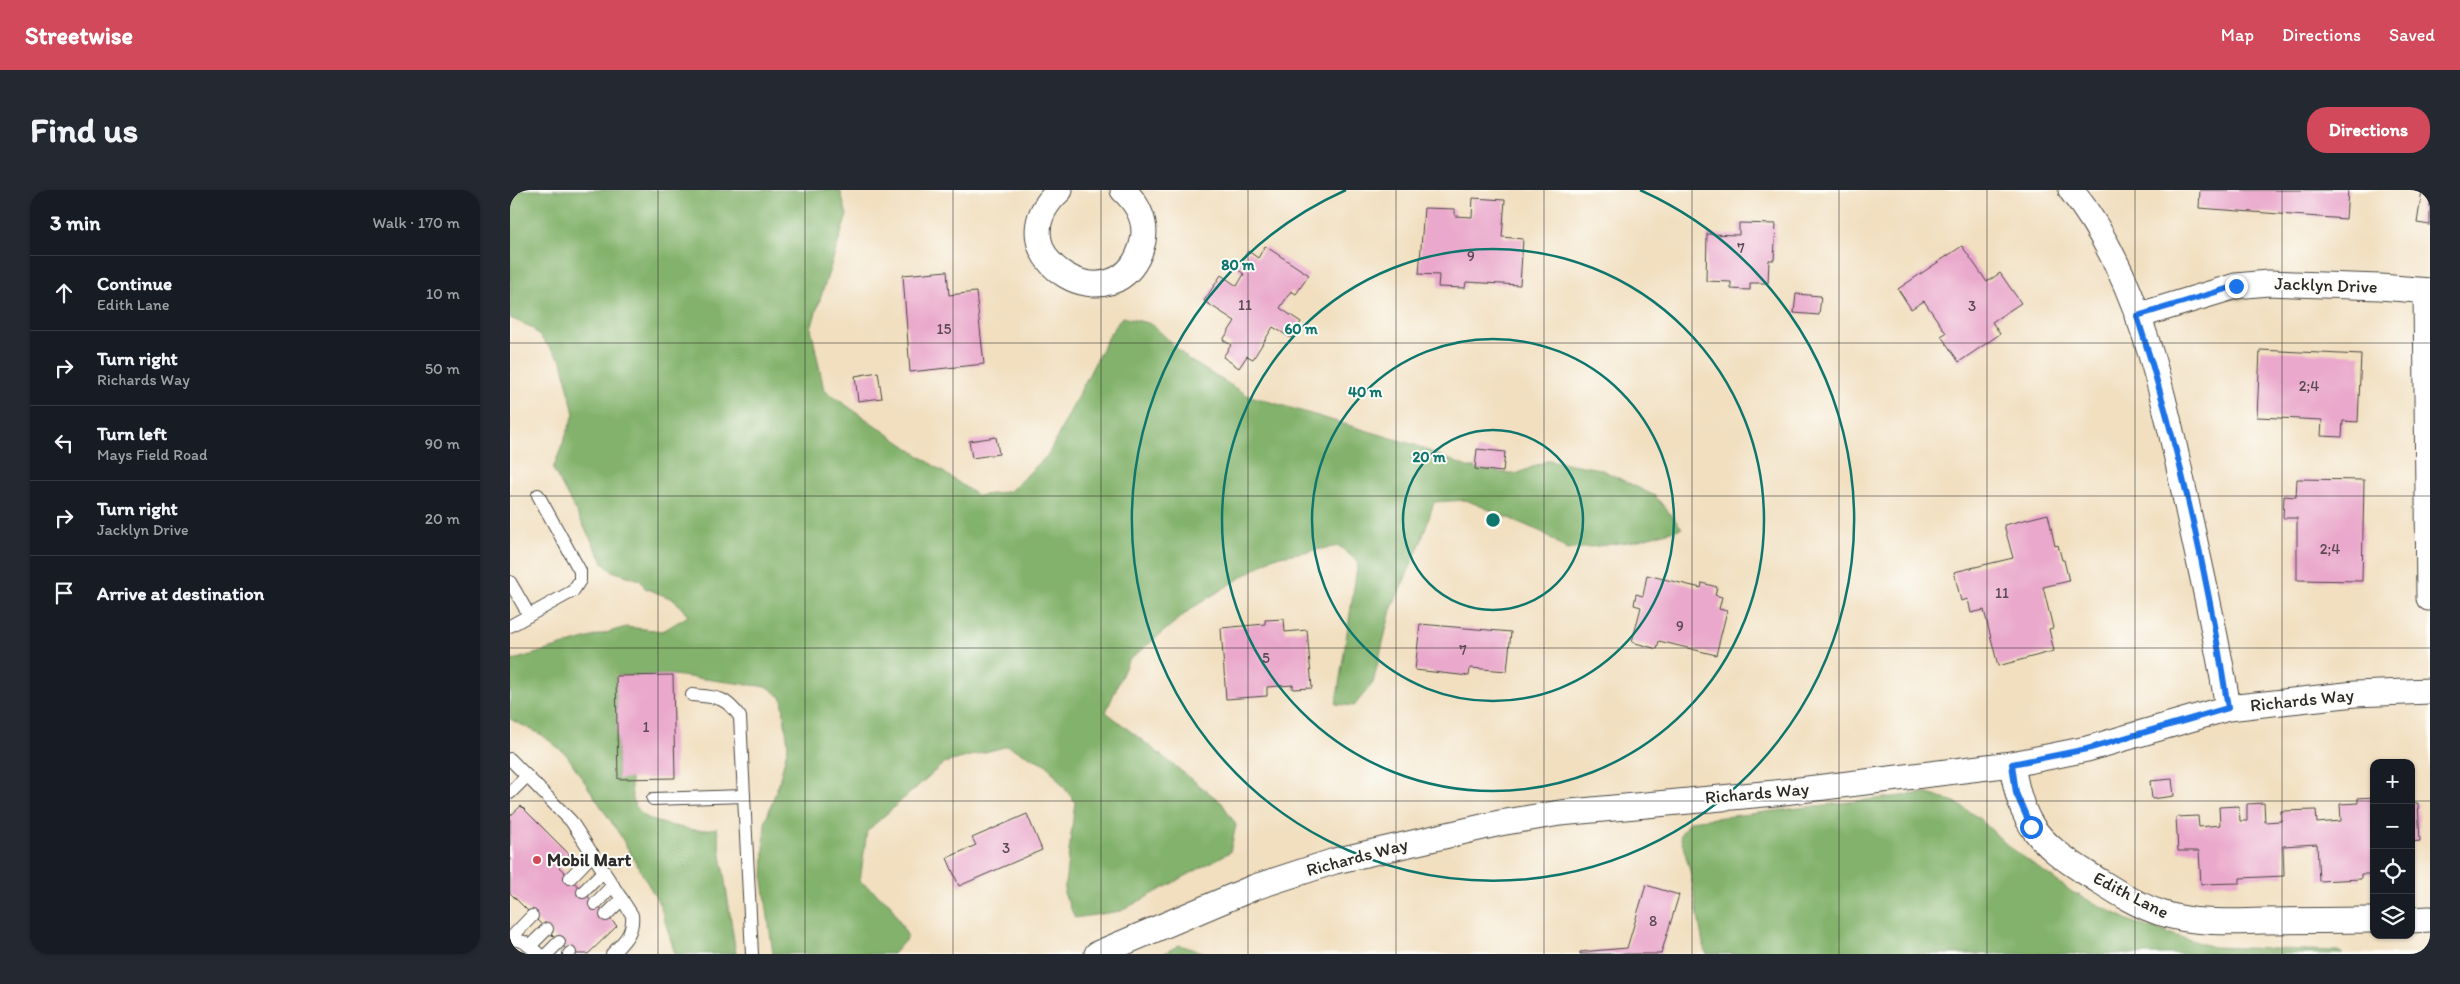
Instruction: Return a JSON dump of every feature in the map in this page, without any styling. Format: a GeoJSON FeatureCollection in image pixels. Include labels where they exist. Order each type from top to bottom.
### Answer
{"type":"FeatureCollection","features":[{"type":"Feature","properties":{"kind":"street"},"geometry":{"type":"LineString","coordinates":[[1060,190],[1051,198],[1041,218],[1039,228],[1043,250],[1055,269],[1064,276],[1074,281],[1091,284],[1108,281],[1119,276],[1128,269],[1140,250],[1143,239],[1142,216],[1137,205],[1123,190]]}},
{"type":"Feature","properties":{"kind":"street"},"geometry":{"type":"LineString","coordinates":[[2071,190],[2104,238],[2137,316],[2169,420],[2219,653],[2228,708]]}},
{"type":"Feature","properties":{"kind":"street","name":"Jacklyn Drive"},"geometry":{"type":"LineString","coordinates":[[2137,316],[2236,286],[2268,283],[2380,287],[2428,291]]}},
{"type":"Feature","properties":{"kind":"street"},"geometry":{"type":"LineString","coordinates":[[2428,291],[2428,598]]}},
{"type":"Feature","properties":{"kind":"street","name":"Richards Way"},"geometry":{"type":"LineString","coordinates":[[1097,954],[1255,887],[1335,861],[1500,822],[1560,812],[1775,793],[2012,764],[2087,749],[2228,708],[2355,694],[2430,691]]}},
{"type":"Feature","properties":{"kind":"street","name":"Edith Lane"},"geometry":{"type":"LineString","coordinates":[[2012,764],[2016,793],[2031,827],[2037,835],[2070,863],[2116,891],[2160,913],[2210,922],[2370,920]]}},
{"type":"Feature","properties":{"kind":"street"},"geometry":{"type":"LineString","coordinates":[[2415,920],[2430,919]]}},
{"type":"Feature","properties":{"kind":"lane"},"geometry":{"type":"LineString","coordinates":[[510,626],[573,591],[580,580],[580,571],[538,495]]}},
{"type":"Feature","properties":{"kind":"lane"},"geometry":{"type":"LineString","coordinates":[[510,582],[529,615]]}},
{"type":"Feature","properties":{"kind":"lane"},"geometry":{"type":"LineString","coordinates":[[692,695],[718,697],[730,704],[740,717],[752,954]]}},
{"type":"Feature","properties":{"kind":"lane"},"geometry":{"type":"LineString","coordinates":[[511,762],[571,821],[632,914],[633,926],[624,942],[612,954]]}},
{"type":"Feature","properties":{"kind":"lane"},"geometry":{"type":"LineString","coordinates":[[510,793],[527,776]]}},
{"type":"Feature","properties":{"kind":"lane"},"geometry":{"type":"LineString","coordinates":[[654,799],[744,796]]}},
{"type":"Feature","properties":{"kind":"lane"},"geometry":{"type":"LineString","coordinates":[[570,878],[593,854]]}},
{"type":"Feature","properties":{"kind":"lane"},"geometry":{"type":"LineString","coordinates":[[584,892],[604,870]]}},
{"type":"Feature","properties":{"kind":"lane"},"geometry":{"type":"LineString","coordinates":[[595,904],[613,885]]}},
{"type":"Feature","properties":{"kind":"lane"},"geometry":{"type":"LineString","coordinates":[[606,915],[622,899]]}},
{"type":"Feature","properties":{"kind":"lane"},"geometry":{"type":"LineString","coordinates":[[532,916],[510,938],[524,942],[534,950],[546,930]]}},
{"type":"Feature","properties":{"kind":"lane"},"geometry":{"type":"LineString","coordinates":[[547,954],[558,942]]}},
{"type":"Feature","properties":{"kind":"green space"},"geometry":{"type":"Polygon","coordinates":[[[510,190],[840,190],[847,215],[811,328],[824,390],[978,496],[1010,491],[1048,455],[1108,337],[1122,317],[1152,324],[1189,360],[1247,395],[1415,445],[1467,467],[1516,474],[1549,460],[1600,469],[1655,496],[1682,528],[1635,541],[1567,550],[1544,533],[1466,500],[1434,502],[1421,542],[1391,610],[1373,683],[1354,706],[1336,704],[1358,562],[1339,546],[1274,557],[1192,608],[1128,661],[1106,712],[1222,803],[1236,825],[1230,852],[1121,911],[1075,918],[1064,893],[1075,802],[1047,765],[1008,746],[944,763],[867,831],[860,881],[890,904],[908,937],[893,954],[773,954],[763,880],[765,823],[779,782],[788,746],[782,698],[768,687],[673,675],[617,676],[618,778],[631,778],[631,790],[636,807],[640,813],[663,824],[695,830],[717,828],[736,954],[675,954],[660,905],[620,835],[566,754],[542,735],[510,719],[510,661],[626,627],[663,631],[688,616],[675,600],[645,588],[640,580],[612,571],[604,564],[553,469],[574,414],[562,361],[531,327],[510,318],[510,190]]]}},
{"type":"Feature","properties":{"kind":"green space"},"geometry":{"type":"Polygon","coordinates":[[[1925,793],[1955,802],[1980,819],[2007,845],[2072,892],[2135,923],[2213,947],[2338,951],[2343,954],[1707,954],[1704,949],[1690,871],[1680,835],[1690,821],[1925,793]]]}},
{"type":"Feature","properties":{"kind":"green space"},"geometry":{"type":"Polygon","coordinates":[[[1179,945],[1210,954],[1163,954],[1179,945]]]}},
{"type":"Feature","properties":{"kind":"building"},"geometry":{"type":"Polygon","coordinates":[[[2200,190],[2348,190],[2346,219],[2199,208],[2200,190]]]}},
{"type":"Feature","properties":{"kind":"building"},"geometry":{"type":"Polygon","coordinates":[[[2422,190],[2430,190],[2430,225],[2417,223],[2422,190]]]}},
{"type":"Feature","properties":{"kind":"building"},"geometry":{"type":"Polygon","coordinates":[[[1473,198],[1505,200],[1502,237],[1523,239],[1520,285],[1466,282],[1465,288],[1438,287],[1439,275],[1419,274],[1424,208],[1455,209],[1455,216],[1472,217],[1473,198]]]}},
{"type":"Feature","properties":{"kind":"building"},"geometry":{"type":"Polygon","coordinates":[[[1739,223],[1776,224],[1774,260],[1769,260],[1768,283],[1750,283],[1750,290],[1731,289],[1731,282],[1706,281],[1707,234],[1739,235],[1739,223]]]}},
{"type":"Feature","properties":{"kind":"building"},"geometry":{"type":"Polygon","coordinates":[[[1265,246],[1309,275],[1296,294],[1291,291],[1280,308],[1301,322],[1291,338],[1273,327],[1253,359],[1247,356],[1239,368],[1223,357],[1231,345],[1223,340],[1235,321],[1204,301],[1221,275],[1237,286],[1244,274],[1237,269],[1248,251],[1258,258],[1265,246]]]}},
{"type":"Feature","properties":{"kind":"building"},"geometry":{"type":"Polygon","coordinates":[[[1962,246],[1987,282],[2000,273],[2021,303],[1992,322],[2000,334],[1959,362],[1941,336],[1946,333],[1924,301],[1911,309],[1898,289],[1962,246]]]}},
{"type":"Feature","properties":{"kind":"building"},"geometry":{"type":"Polygon","coordinates":[[[947,271],[949,295],[976,292],[984,364],[910,372],[903,275],[947,271]]]}},
{"type":"Feature","properties":{"kind":"building"},"geometry":{"type":"Polygon","coordinates":[[[1796,294],[1821,296],[1819,315],[1794,313],[1796,294]]]}},
{"type":"Feature","properties":{"kind":"building"},"geometry":{"type":"Polygon","coordinates":[[[2260,350],[2361,355],[2358,422],[2343,421],[2342,437],[2321,436],[2322,420],[2257,417],[2260,350]]]}},
{"type":"Feature","properties":{"kind":"building"},"geometry":{"type":"Polygon","coordinates":[[[878,372],[882,398],[858,401],[855,376],[878,372]]]}},
{"type":"Feature","properties":{"kind":"building"},"geometry":{"type":"Polygon","coordinates":[[[996,437],[999,454],[972,458],[969,441],[996,437]]]}},
{"type":"Feature","properties":{"kind":"building"},"geometry":{"type":"Polygon","coordinates":[[[1477,449],[1505,452],[1503,472],[1475,469],[1477,449]]]}},
{"type":"Feature","properties":{"kind":"building"},"geometry":{"type":"Polygon","coordinates":[[[2297,479],[2364,480],[2362,581],[2297,580],[2297,518],[2283,518],[2284,496],[2296,497],[2297,479]]]}},
{"type":"Feature","properties":{"kind":"building"},"geometry":{"type":"Polygon","coordinates":[[[2048,514],[2055,546],[2058,545],[2062,560],[2064,560],[2069,581],[2043,587],[2053,628],[2049,629],[2054,651],[1998,666],[1984,610],[1971,613],[1968,599],[1961,601],[1954,572],[2013,558],[2004,525],[2048,514]]]}},
{"type":"Feature","properties":{"kind":"building"},"geometry":{"type":"Polygon","coordinates":[[[1647,575],[1701,588],[1702,583],[1717,587],[1715,595],[1722,597],[1719,609],[1727,611],[1716,655],[1659,641],[1657,649],[1632,642],[1641,607],[1634,605],[1636,594],[1643,596],[1647,575]]]}},
{"type":"Feature","properties":{"kind":"building"},"geometry":{"type":"Polygon","coordinates":[[[1284,619],[1285,632],[1307,630],[1312,688],[1293,689],[1293,685],[1267,687],[1267,696],[1226,699],[1221,628],[1265,624],[1265,620],[1284,619]]]}},
{"type":"Feature","properties":{"kind":"building"},"geometry":{"type":"Polygon","coordinates":[[[1420,624],[1511,632],[1507,671],[1470,668],[1469,676],[1415,670],[1420,624]]]}},
{"type":"Feature","properties":{"kind":"building"},"geometry":{"type":"Polygon","coordinates":[[[673,675],[675,778],[618,779],[616,676],[673,675]]]}},
{"type":"Feature","properties":{"kind":"building"},"geometry":{"type":"Polygon","coordinates":[[[2172,779],[2174,796],[2152,799],[2150,781],[2172,779]]]}},
{"type":"Feature","properties":{"kind":"building"},"geometry":{"type":"Polygon","coordinates":[[[2370,797],[2370,874],[2361,874],[2361,879],[2319,881],[2317,844],[2283,846],[2284,876],[2240,878],[2240,883],[2201,884],[2199,851],[2178,851],[2176,817],[2198,816],[2199,827],[2220,825],[2219,807],[2239,806],[2240,821],[2247,821],[2247,804],[2264,803],[2265,822],[2281,821],[2281,811],[2316,810],[2317,823],[2341,821],[2340,804],[2358,803],[2358,798],[2370,797]]]}},
{"type":"Feature","properties":{"kind":"building"},"geometry":{"type":"Polygon","coordinates":[[[2415,803],[2418,803],[2420,841],[2415,842],[2415,803]]]}},
{"type":"Feature","properties":{"kind":"building"},"geometry":{"type":"Polygon","coordinates":[[[521,806],[570,855],[558,866],[617,926],[588,954],[571,954],[510,893],[510,816],[521,806]]]}},
{"type":"Feature","properties":{"kind":"building"},"geometry":{"type":"Polygon","coordinates":[[[1027,814],[1042,850],[959,886],[947,858],[976,845],[972,838],[1027,814]]]}},
{"type":"Feature","properties":{"kind":"building"},"geometry":{"type":"Polygon","coordinates":[[[1646,885],[1679,895],[1661,954],[1580,954],[1580,952],[1627,948],[1646,885]]]}},
{"type":"Feature","properties":{"kind":"place","name":"Mobil Mart"},"geometry":{"type":"Point","coordinates":[537,860]}},
{"type":"Feature","properties":{"kind":"route"},"geometry":{"type":"LineString","coordinates":[[2031,827],[2016,793],[2012,764],[2087,749],[2125,739],[2191,717],[2228,708],[2219,653],[2169,420],[2137,316],[2236,286]]}}]}
